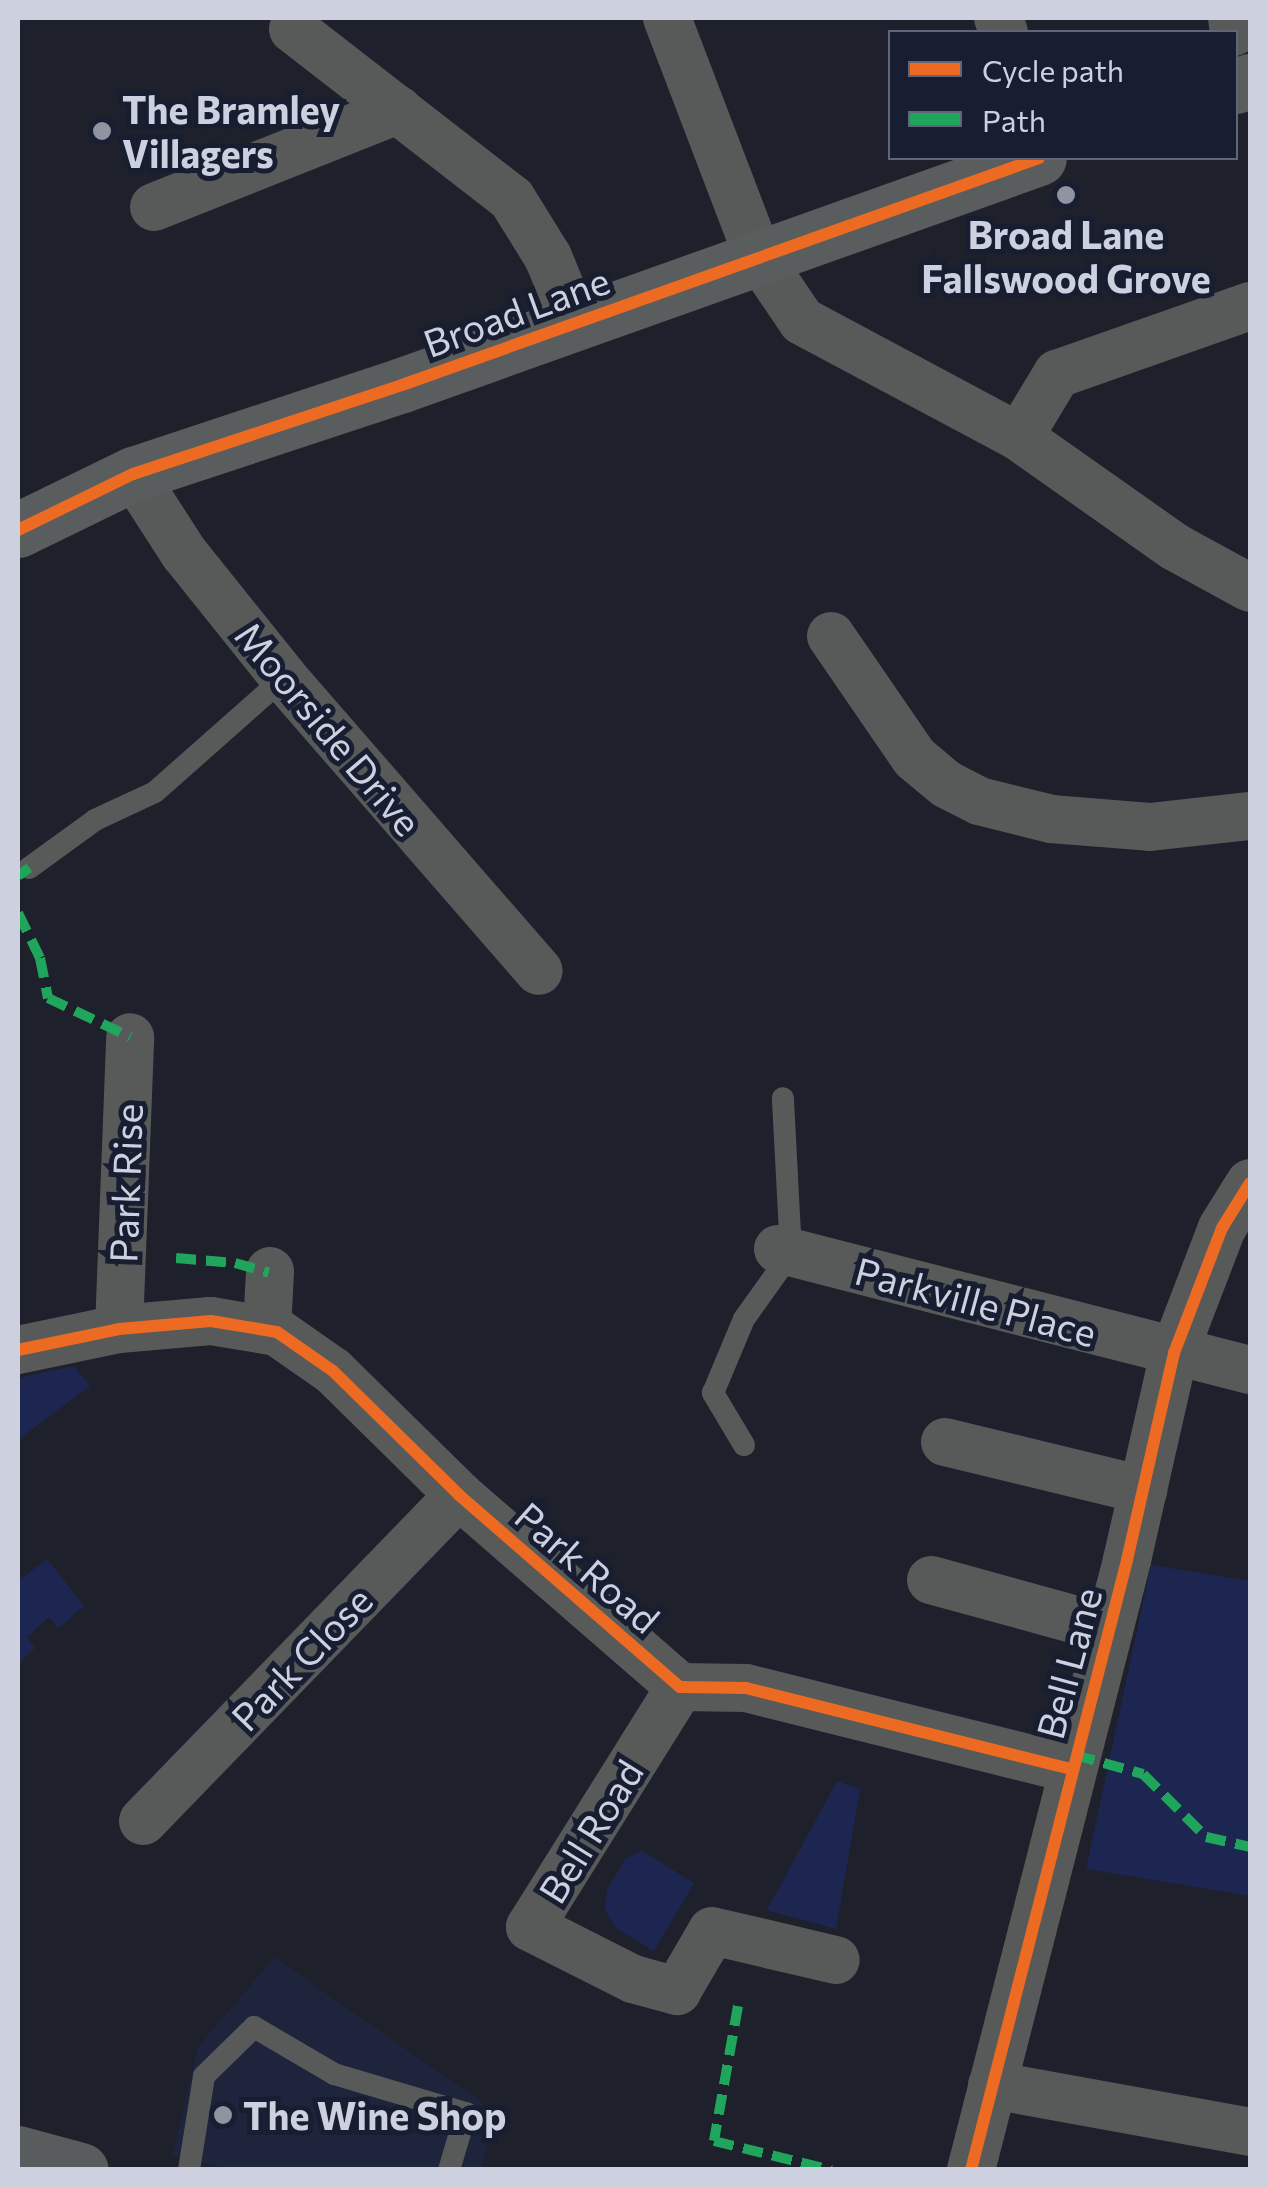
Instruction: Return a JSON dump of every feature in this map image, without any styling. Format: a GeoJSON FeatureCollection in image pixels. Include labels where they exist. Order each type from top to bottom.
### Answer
{"type":"FeatureCollection","features":[{"type":"Feature","properties":{"kind":"main road"},"geometry":{"type":"LineString","coordinates":[[18,2153],[81,2170]]}},
{"type":"Feature","properties":{"kind":"street"},"geometry":{"type":"LineString","coordinates":[[666,18],[758,256],[802,321],[1018,436],[1176,547],[1250,588]]}},
{"type":"Feature","properties":{"kind":"street"},"geometry":{"type":"LineString","coordinates":[[294,29],[512,199],[548,256],[574,320]]}},
{"type":"Feature","properties":{"kind":"street"},"geometry":{"type":"LineString","coordinates":[[154,207],[398,110]]}},
{"type":"Feature","properties":{"kind":"street","name":"Broad Lane"},"geometry":{"type":"LineString","coordinates":[[18,530],[133,474],[402,385],[574,320],[1033,160]]}},
{"type":"Feature","properties":{"kind":"street"},"geometry":{"type":"LineString","coordinates":[[1018,436],[1057,374],[1250,306]]}},
{"type":"Feature","properties":{"kind":"street","name":"Moorside Drive"},"geometry":{"type":"LineString","coordinates":[[133,474],[184,552],[284,678],[539,971]]}},
{"type":"Feature","properties":{"kind":"street"},"geometry":{"type":"LineString","coordinates":[[831,636],[915,758],[946,784],[979,801],[1050,819],[1150,827],[1250,816]]}},
{"type":"Feature","properties":{"kind":"street","name":"Park Rise"},"geometry":{"type":"LineString","coordinates":[[119,1328],[130,1038]]}},
{"type":"Feature","properties":{"kind":"street","name":"Bell Lane"},"geometry":{"type":"LineString","coordinates":[[972,2170],[1109,1630],[1174,1353],[1222,1228],[1250,1183]]}},
{"type":"Feature","properties":{"kind":"street","name":"Parkville Place"},"geometry":{"type":"LineString","coordinates":[[784,1251],[1250,1370]]}},
{"type":"Feature","properties":{"kind":"street"},"geometry":{"type":"LineString","coordinates":[[266,1330],[270,1270]]}},
{"type":"Feature","properties":{"kind":"street","name":"Park Road"},"geometry":{"type":"LineString","coordinates":[[18,1350],[119,1328],[211,1321],[277,1332],[333,1371],[460,1495],[680,1686]]}},
{"type":"Feature","properties":{"kind":"street"},"geometry":{"type":"LineString","coordinates":[[945,1442],[1143,1490]]}},
{"type":"Feature","properties":{"kind":"street","name":"Park Close"},"geometry":{"type":"LineString","coordinates":[[143,1821],[460,1495]]}},
{"type":"Feature","properties":{"kind":"street"},"geometry":{"type":"LineString","coordinates":[[931,1580],[1109,1630]]}},
{"type":"Feature","properties":{"kind":"street"},"geometry":{"type":"LineString","coordinates":[[680,1686],[746,1688],[1071,1768]]}},
{"type":"Feature","properties":{"kind":"street","name":"Bell Road"},"geometry":{"type":"LineString","coordinates":[[680,1686],[530,1927],[633,1979],[677,1990],[712,1931],[836,1960]]}},
{"type":"Feature","properties":{"kind":"street"},"geometry":{"type":"LineString","coordinates":[[992,2085],[1250,2132]]}},
{"type":"Feature","properties":{"kind":"lane"},"geometry":{"type":"LineString","coordinates":[[29,868],[96,820],[155,792],[284,678]]}},
{"type":"Feature","properties":{"kind":"lane"},"geometry":{"type":"LineString","coordinates":[[744,1446],[714,1392],[744,1319],[784,1251],[783,1098]]}},
{"type":"Feature","properties":{"kind":"lane"},"geometry":{"type":"LineString","coordinates":[[189,2170],[204,2076],[254,2028],[334,2074],[466,2114],[449,2170]]}},
{"type":"Feature","properties":{"kind":"shaded area"},"geometry":{"type":"Polygon","coordinates":[[[74,1366],[90,1386],[18,1440],[18,1378],[74,1366]]]}},
{"type":"Feature","properties":{"kind":"shaded area"},"geometry":{"type":"Polygon","coordinates":[[[47,1559],[84,1606],[58,1628],[49,1617],[27,1637],[35,1648],[18,1664],[18,1581],[47,1559]]]}},
{"type":"Feature","properties":{"kind":"shaded area"},"geometry":{"type":"Polygon","coordinates":[[[1151,1565],[1250,1581],[1250,1896],[1086,1869],[1151,1565]]]}},
{"type":"Feature","properties":{"kind":"shaded area"},"geometry":{"type":"Polygon","coordinates":[[[837,1781],[860,1789],[836,1929],[767,1910],[837,1781]]]}},
{"type":"Feature","properties":{"kind":"shaded area"},"geometry":{"type":"Polygon","coordinates":[[[642,1851],[694,1883],[654,1951],[616,1928],[605,1910],[607,1890],[626,1858],[642,1851]]]}},
{"type":"Feature","properties":{"kind":"shaded area"},"geometry":{"type":"Polygon","coordinates":[[[274,1957],[496,2112],[481,2169],[230,2170],[172,2155],[198,2047],[274,1957]]]}},
{"type":"Feature","properties":{"kind":"marked path"},"geometry":{"type":"LineString","coordinates":[[18,876],[29,868]]}},
{"type":"Feature","properties":{"kind":"marked path"},"geometry":{"type":"LineString","coordinates":[[18,913],[40,958],[48,998],[130,1037]]}},
{"type":"Feature","properties":{"kind":"marked path"},"geometry":{"type":"LineString","coordinates":[[176,1258],[235,1263],[269,1273]]}},
{"type":"Feature","properties":{"kind":"marked path"},"geometry":{"type":"LineString","coordinates":[[1075,1755],[1143,1774],[1206,1837],[1250,1847]]}},
{"type":"Feature","properties":{"kind":"marked path"},"geometry":{"type":"LineString","coordinates":[[738,2006],[714,2141],[831,2170]]}},
{"type":"Feature","properties":{"kind":"cycle path"},"geometry":{"type":"LineString","coordinates":[[18,530],[133,474],[402,385],[1033,160]]}},
{"type":"Feature","properties":{"kind":"cycle path"},"geometry":{"type":"LineString","coordinates":[[971,2170],[1127,1560],[1174,1353],[1222,1228],[1250,1183]]}},
{"type":"Feature","properties":{"kind":"cycle path"},"geometry":{"type":"LineString","coordinates":[[18,1350],[119,1329],[211,1321],[277,1332],[333,1371],[459,1495],[680,1687],[746,1688],[1071,1769]]}},
{"type":"Feature","properties":{"kind":"place","name":"The Bramley Villagers"},"geometry":{"type":"Point","coordinates":[102,131]}},
{"type":"Feature","properties":{"kind":"place","name":"Broad Lane Fallswood Grove"},"geometry":{"type":"Point","coordinates":[1066,195]}},
{"type":"Feature","properties":{"kind":"place","name":"The Wine Shop"},"geometry":{"type":"Point","coordinates":[223,2115]}}]}
